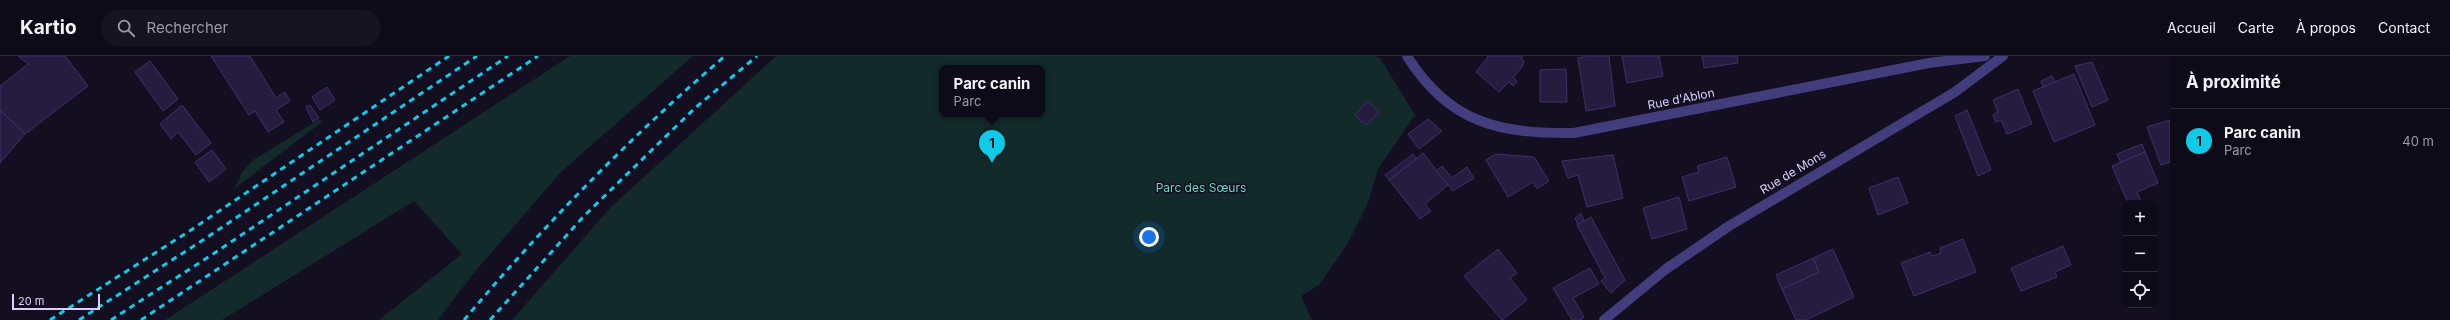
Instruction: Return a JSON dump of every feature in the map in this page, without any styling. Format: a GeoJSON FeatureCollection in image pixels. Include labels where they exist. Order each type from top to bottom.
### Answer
{"type":"FeatureCollection","features":[{"type":"Feature","properties":{"kind":"street","name":"Rue d'Ablon"},"geometry":{"type":"LineString","coordinates":[[1407,56],[1427,85],[1444,102],[1463,113],[1487,124],[1520,131],[1574,133],[1930,63],[1985,56]]}},
{"type":"Feature","properties":{"kind":"street","name":"Rue de Mons"},"geometry":{"type":"LineString","coordinates":[[1604,320],[1666,269],[1729,226],[1955,92],[2003,56]]}},
{"type":"Feature","properties":{"kind":"green space"},"geometry":{"type":"Polygon","coordinates":[[[570,56],[693,56],[561,172],[473,274],[438,320],[379,320],[462,254],[414,201],[222,320],[165,320],[570,56]]]}},
{"type":"Feature","properties":{"kind":"green space","name":"Parc des Sœurs"},"geometry":{"type":"Polygon","coordinates":[[[776,56],[1374,56],[1380,58],[1415,115],[1378,169],[1368,203],[1348,243],[1319,285],[1301,296],[1312,320],[512,320],[610,208],[776,56]]]}},
{"type":"Feature","properties":{"kind":"green space"},"geometry":{"type":"Polygon","coordinates":[[[320,119],[322,122],[234,189],[242,172],[253,160],[320,119]]]}},
{"type":"Feature","properties":{"kind":"building"},"geometry":{"type":"Polygon","coordinates":[[[18,56],[65,56],[88,86],[25,134],[0,110],[0,86],[28,64],[18,56]]]}},
{"type":"Feature","properties":{"kind":"building"},"geometry":{"type":"Polygon","coordinates":[[[211,56],[250,56],[276,98],[285,92],[290,101],[276,110],[284,122],[268,132],[255,111],[249,115],[211,56]]]}},
{"type":"Feature","properties":{"kind":"building"},"geometry":{"type":"Polygon","coordinates":[[[1487,56],[1523,56],[1521,58],[1524,61],[1522,67],[1513,78],[1517,81],[1513,86],[1509,82],[1499,92],[1476,72],[1488,57],[1487,56]]]}},
{"type":"Feature","properties":{"kind":"building"},"geometry":{"type":"Polygon","coordinates":[[[1589,56],[1609,56],[1615,106],[1586,111],[1578,58],[1589,56]]]}},
{"type":"Feature","properties":{"kind":"building"},"geometry":{"type":"Polygon","coordinates":[[[1622,56],[1659,56],[1663,76],[1627,83],[1622,56]]]}},
{"type":"Feature","properties":{"kind":"building"},"geometry":{"type":"Polygon","coordinates":[[[1702,56],[1737,56],[1738,63],[1704,68],[1702,56]]]}},
{"type":"Feature","properties":{"kind":"building"},"geometry":{"type":"Polygon","coordinates":[[[150,61],[178,99],[163,111],[135,72],[150,61]]]}},
{"type":"Feature","properties":{"kind":"building"},"geometry":{"type":"Polygon","coordinates":[[[2092,62],[2108,100],[2092,107],[2075,66],[2092,62]]]}},
{"type":"Feature","properties":{"kind":"building"},"geometry":{"type":"Polygon","coordinates":[[[1566,69],[1567,102],[1540,102],[1540,70],[1566,69]]]}},
{"type":"Feature","properties":{"kind":"building"},"geometry":{"type":"Polygon","coordinates":[[[2074,74],[2095,125],[2054,142],[2033,91],[2074,74]]]}},
{"type":"Feature","properties":{"kind":"building"},"geometry":{"type":"Polygon","coordinates":[[[2052,76],[2055,82],[2043,87],[2041,81],[2052,76]]]}},
{"type":"Feature","properties":{"kind":"building"},"geometry":{"type":"Polygon","coordinates":[[[327,87],[335,100],[320,110],[312,97],[327,87]]]}},
{"type":"Feature","properties":{"kind":"building"},"geometry":{"type":"Polygon","coordinates":[[[2018,89],[2032,124],[2007,134],[2001,120],[1996,122],[1993,115],[1998,112],[1993,100],[2018,89]]]}},
{"type":"Feature","properties":{"kind":"building"},"geometry":{"type":"Polygon","coordinates":[[[1368,101],[1379,112],[1366,125],[1355,115],[1368,101]]]}},
{"type":"Feature","properties":{"kind":"building"},"geometry":{"type":"Polygon","coordinates":[[[182,105],[211,143],[196,155],[178,132],[171,139],[160,124],[182,105]]]}},
{"type":"Feature","properties":{"kind":"building"},"geometry":{"type":"Polygon","coordinates":[[[310,105],[319,118],[313,122],[306,107],[310,105]]]}},
{"type":"Feature","properties":{"kind":"building"},"geometry":{"type":"Polygon","coordinates":[[[0,110],[25,134],[0,163],[0,110]]]}},
{"type":"Feature","properties":{"kind":"building"},"geometry":{"type":"Polygon","coordinates":[[[1967,110],[1991,170],[1978,176],[1955,116],[1967,110]]]}},
{"type":"Feature","properties":{"kind":"building"},"geometry":{"type":"Polygon","coordinates":[[[1428,119],[1442,131],[1419,149],[1408,134],[1428,119]]]}},
{"type":"Feature","properties":{"kind":"building"},"geometry":{"type":"Polygon","coordinates":[[[2170,120],[2170,162],[2161,165],[2147,127],[2170,120]]]}},
{"type":"Feature","properties":{"kind":"building"},"geometry":{"type":"Polygon","coordinates":[[[2142,144],[2145,152],[2121,163],[2117,154],[2142,144]]]}},
{"type":"Feature","properties":{"kind":"building"},"geometry":{"type":"Polygon","coordinates":[[[212,150],[226,169],[209,182],[195,162],[212,150]]]}},
{"type":"Feature","properties":{"kind":"building"},"geometry":{"type":"Polygon","coordinates":[[[2145,152],[2158,183],[2137,192],[2141,200],[2127,200],[2112,166],[2145,152]]]}},
{"type":"Feature","properties":{"kind":"building"},"geometry":{"type":"Polygon","coordinates":[[[1423,153],[1448,185],[1425,204],[1431,211],[1420,219],[1389,180],[1423,153]]]}},
{"type":"Feature","properties":{"kind":"building"},"geometry":{"type":"Polygon","coordinates":[[[1413,154],[1416,159],[1389,180],[1385,175],[1413,154]]]}},
{"type":"Feature","properties":{"kind":"building"},"geometry":{"type":"Polygon","coordinates":[[[1496,154],[1534,157],[1549,181],[1537,189],[1533,182],[1508,197],[1486,160],[1496,154]]]}},
{"type":"Feature","properties":{"kind":"building"},"geometry":{"type":"Polygon","coordinates":[[[1613,155],[1623,198],[1587,207],[1578,175],[1568,178],[1562,161],[1613,155]]]}},
{"type":"Feature","properties":{"kind":"building"},"geometry":{"type":"Polygon","coordinates":[[[1727,157],[1736,187],[1689,201],[1682,177],[1699,172],[1697,166],[1727,157]]]}},
{"type":"Feature","properties":{"kind":"building"},"geometry":{"type":"Polygon","coordinates":[[[1442,166],[1452,178],[1467,167],[1474,178],[1453,191],[1436,171],[1442,166]]]}},
{"type":"Feature","properties":{"kind":"building"},"geometry":{"type":"Polygon","coordinates":[[[1898,177],[1908,203],[1878,215],[1869,188],[1898,177]]]}},
{"type":"Feature","properties":{"kind":"building"},"geometry":{"type":"Polygon","coordinates":[[[1679,197],[1687,229],[1652,239],[1643,208],[1679,197]]]}},
{"type":"Feature","properties":{"kind":"building"},"geometry":{"type":"Polygon","coordinates":[[[1581,213],[1584,221],[1578,225],[1575,218],[1581,213]]]}},
{"type":"Feature","properties":{"kind":"building"},"geometry":{"type":"Polygon","coordinates":[[[1591,217],[1625,280],[1611,293],[1601,281],[1605,278],[1577,225],[1591,217]]]}},
{"type":"Feature","properties":{"kind":"building"},"geometry":{"type":"Polygon","coordinates":[[[1963,239],[1976,272],[1914,296],[1901,263],[1930,252],[1932,256],[1941,253],[1940,248],[1963,239]]]}},
{"type":"Feature","properties":{"kind":"building"},"geometry":{"type":"Polygon","coordinates":[[[2063,246],[2071,265],[2055,272],[2057,277],[2021,291],[2011,268],[2063,246]]]}},
{"type":"Feature","properties":{"kind":"building"},"geometry":{"type":"Polygon","coordinates":[[[1498,249],[1517,273],[1510,278],[1527,300],[1502,320],[1464,276],[1498,249]]]}},
{"type":"Feature","properties":{"kind":"building"},"geometry":{"type":"Polygon","coordinates":[[[1833,249],[1854,297],[1806,320],[1796,320],[1782,289],[1819,272],[1813,258],[1833,249]]]}},
{"type":"Feature","properties":{"kind":"building"},"geometry":{"type":"Polygon","coordinates":[[[1813,258],[1819,272],[1782,289],[1776,275],[1813,258]]]}},
{"type":"Feature","properties":{"kind":"building"},"geometry":{"type":"Polygon","coordinates":[[[1590,268],[1599,284],[1573,298],[1584,317],[1581,320],[1572,320],[1553,288],[1590,268]]]}},
{"type":"Feature","properties":{"kind":"railway"},"geometry":{"type":"LineString","coordinates":[[50,320],[191,230],[449,56]]}},
{"type":"Feature","properties":{"kind":"railway"},"geometry":{"type":"LineString","coordinates":[[79,320],[203,240],[477,56]]}},
{"type":"Feature","properties":{"kind":"railway"},"geometry":{"type":"LineString","coordinates":[[111,320],[216,252],[508,56]]}},
{"type":"Feature","properties":{"kind":"railway"},"geometry":{"type":"LineString","coordinates":[[141,320],[538,56]]}},
{"type":"Feature","properties":{"kind":"railway"},"geometry":{"type":"LineString","coordinates":[[464,320],[525,250],[589,182],[690,86],[725,56]]}},
{"type":"Feature","properties":{"kind":"railway"},"geometry":{"type":"LineString","coordinates":[[490,320],[584,216],[695,108],[757,56]]}},
{"type":"Feature","properties":{"kind":"place","name":"Parc canin"},"geometry":{"type":"Point","coordinates":[992,163]}}]}
